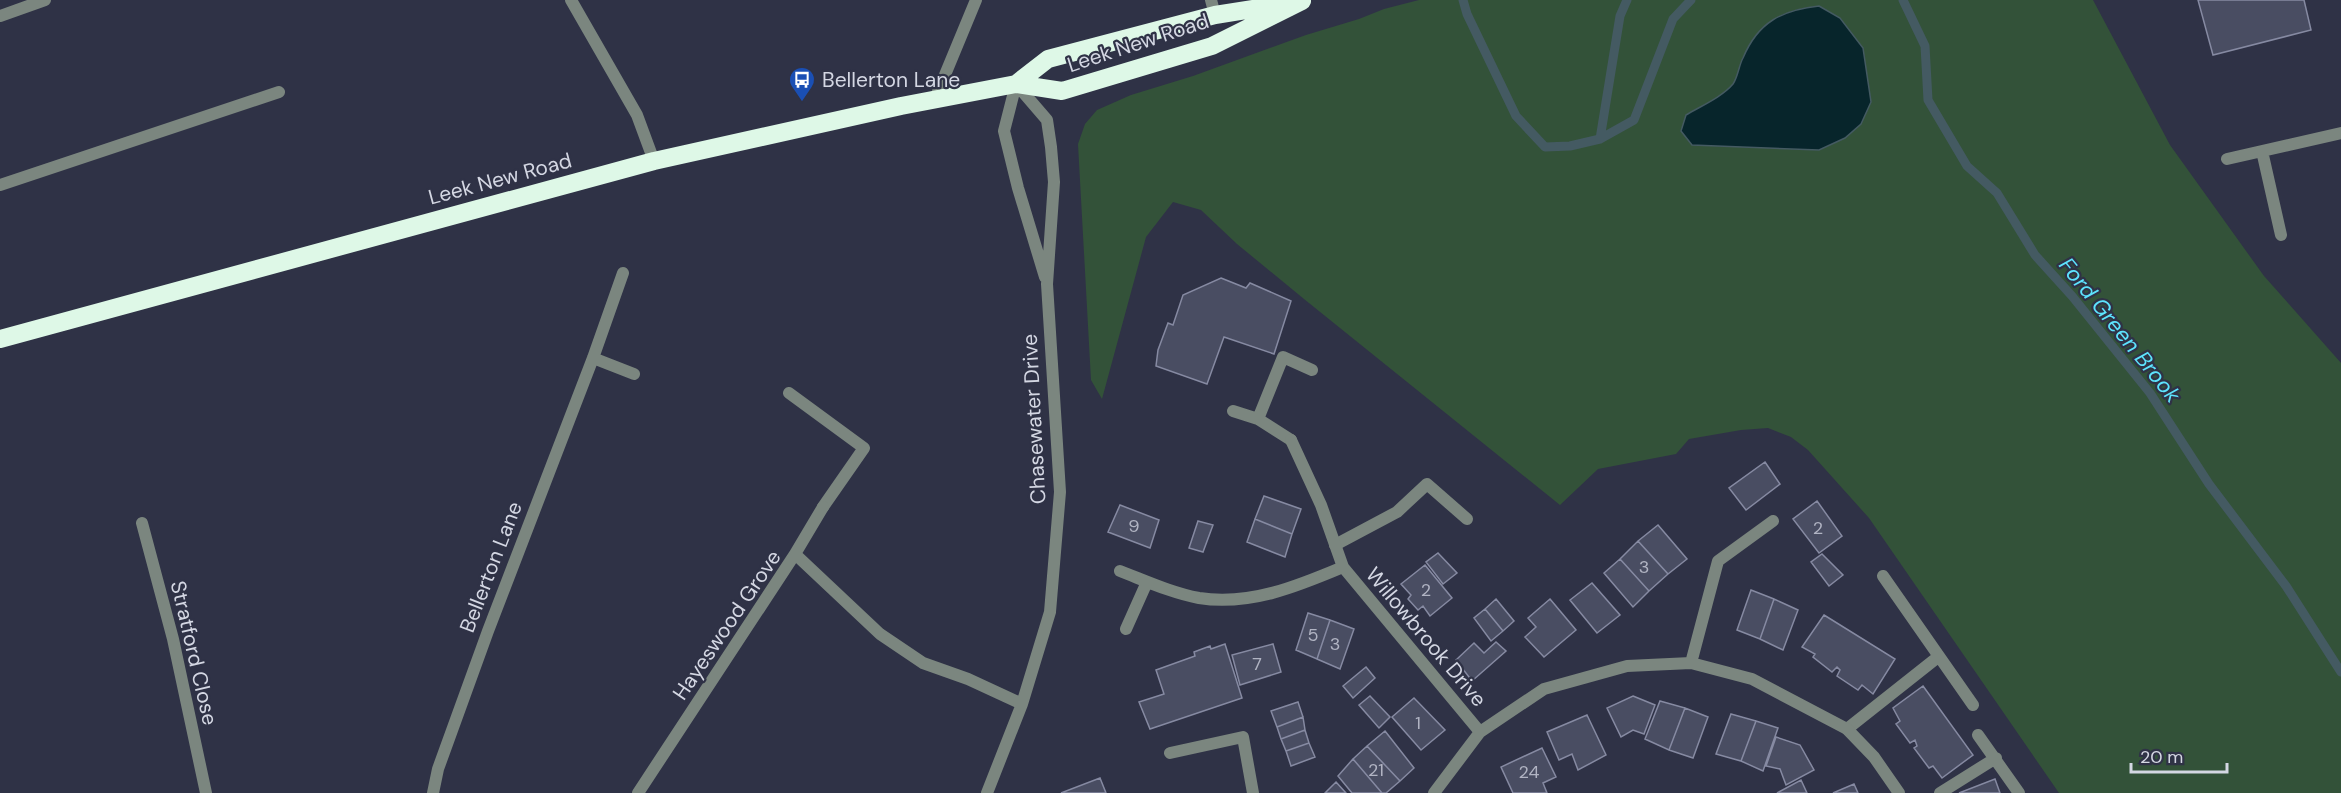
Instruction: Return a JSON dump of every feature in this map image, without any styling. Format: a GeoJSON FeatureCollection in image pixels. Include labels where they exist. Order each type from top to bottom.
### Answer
{"type":"FeatureCollection","features":[{"type":"Feature","properties":{"kind":"highway","name":"Leek New Road"},"geometry":{"type":"LineString","coordinates":[[0,339],[654,161],[934,99],[1016,84],[1062,91],[1212,46],[1305,1]]}},
{"type":"Feature","properties":{"kind":"highway","name":"Leek New Road"},"geometry":{"type":"LineString","coordinates":[[1016,84],[1048,59],[1213,7],[1305,1]]}},
{"type":"Feature","properties":{"kind":"street"},"geometry":{"type":"LineString","coordinates":[[0,16],[45,0]]}},
{"type":"Feature","properties":{"kind":"street"},"geometry":{"type":"LineString","coordinates":[[571,0],[637,115],[654,161]]}},
{"type":"Feature","properties":{"kind":"street"},"geometry":{"type":"LineString","coordinates":[[934,99],[976,0]]}},
{"type":"Feature","properties":{"kind":"street","name":"Chasewater Drive"},"geometry":{"type":"LineString","coordinates":[[1016,84],[1004,131],[1018,188],[1047,284]]}},
{"type":"Feature","properties":{"kind":"street","name":"Chasewater Drive"},"geometry":{"type":"LineString","coordinates":[[987,793],[1022,704],[1050,612],[1060,492],[1047,284],[1054,182],[1047,120],[1016,84]]}},
{"type":"Feature","properties":{"kind":"street"},"geometry":{"type":"LineString","coordinates":[[0,185],[279,92]]}},
{"type":"Feature","properties":{"kind":"street"},"geometry":{"type":"LineString","coordinates":[[2228,159],[2341,133]]}},
{"type":"Feature","properties":{"kind":"street"},"geometry":{"type":"LineString","coordinates":[[2262,151],[2281,235]]}},
{"type":"Feature","properties":{"kind":"street","name":"Bellerton Lane"},"geometry":{"type":"LineString","coordinates":[[433,793],[438,769],[488,631],[593,358],[623,273]]}},
{"type":"Feature","properties":{"kind":"street"},"geometry":{"type":"LineString","coordinates":[[1233,411],[1258,419],[1283,357],[1312,370]]}},
{"type":"Feature","properties":{"kind":"street"},"geometry":{"type":"LineString","coordinates":[[593,358],[634,374]]}},
{"type":"Feature","properties":{"kind":"street"},"geometry":{"type":"LineString","coordinates":[[789,393],[864,448],[823,507],[795,554]]}},
{"type":"Feature","properties":{"kind":"street","name":"Willowbrook Drive"},"geometry":{"type":"LineString","coordinates":[[1258,419],[1291,440],[1321,505],[1343,567],[1480,732]]}},
{"type":"Feature","properties":{"kind":"street"},"geometry":{"type":"LineString","coordinates":[[1335,544],[1397,512],[1427,484],[1467,519]]}},
{"type":"Feature","properties":{"kind":"street"},"geometry":{"type":"LineString","coordinates":[[1691,663],[1718,561],[1773,521]]}},
{"type":"Feature","properties":{"kind":"street","name":"Stratford Close"},"geometry":{"type":"LineString","coordinates":[[142,523],[173,639],[206,793]]}},
{"type":"Feature","properties":{"kind":"street","name":"Hayeswood Grove"},"geometry":{"type":"LineString","coordinates":[[638,793],[795,554],[880,634],[923,663],[968,679],[1022,704]]}},
{"type":"Feature","properties":{"kind":"street","name":"Willowbrook Drive"},"geometry":{"type":"LineString","coordinates":[[1120,571],[1174,592],[1201,598],[1241,600],[1274,593],[1343,567]]}},
{"type":"Feature","properties":{"kind":"street"},"geometry":{"type":"LineString","coordinates":[[1882,576],[1973,705]]}},
{"type":"Feature","properties":{"kind":"street"},"geometry":{"type":"LineString","coordinates":[[1126,629],[1147,582]]}},
{"type":"Feature","properties":{"kind":"street"},"geometry":{"type":"LineString","coordinates":[[1847,729],[1938,657]]}},
{"type":"Feature","properties":{"kind":"street"},"geometry":{"type":"LineString","coordinates":[[1434,793],[1480,732],[1544,689],[1627,666],[1691,663],[1752,679],[1847,729],[1874,757],[1899,793]]}},
{"type":"Feature","properties":{"kind":"street"},"geometry":{"type":"LineString","coordinates":[[1978,735],[2019,793]]}},
{"type":"Feature","properties":{"kind":"street"},"geometry":{"type":"LineString","coordinates":[[1170,753],[1243,737],[1253,793]]}},
{"type":"Feature","properties":{"kind":"street"},"geometry":{"type":"LineString","coordinates":[[1940,793],[1996,758]]}},
{"type":"Feature","properties":{"kind":"green space"},"geometry":{"type":"Polygon","coordinates":[[[1419,0],[2093,0],[2170,145],[2264,276],[2341,363],[2341,793],[2059,793],[1869,518],[1808,450],[1791,437],[1768,428],[1689,439],[1676,454],[1598,469],[1560,505],[1237,244],[1201,210],[1173,202],[1146,237],[1102,399],[1091,380],[1078,144],[1085,124],[1097,110],[1131,95],[1193,76],[1384,9],[1419,0]]]}},
{"type":"Feature","properties":{"kind":"shaded area"},"geometry":{"type":"Polygon","coordinates":[[[1819,6],[1840,18],[1863,48],[1871,102],[1861,124],[1845,138],[1819,150],[1692,145],[1681,131],[1686,115],[1717,97],[1733,84],[1756,35],[1773,20],[1783,15],[1819,6]]]}},
{"type":"Feature","properties":{"kind":"building"},"geometry":{"type":"Polygon","coordinates":[[[2198,0],[2304,0],[2311,30],[2213,55],[2198,0]]]}},
{"type":"Feature","properties":{"kind":"building"},"geometry":{"type":"Polygon","coordinates":[[[1221,278],[1246,288],[1250,283],[1291,301],[1274,354],[1224,337],[1207,384],[1156,366],[1158,350],[1168,323],[1173,325],[1183,295],[1221,278]]]}},
{"type":"Feature","properties":{"kind":"building"},"geometry":{"type":"Polygon","coordinates":[[[1765,462],[1780,484],[1746,510],[1729,488],[1765,462]]]}},
{"type":"Feature","properties":{"kind":"building"},"geometry":{"type":"Polygon","coordinates":[[[1264,496],[1301,509],[1292,534],[1255,519],[1264,496]]]}},
{"type":"Feature","properties":{"kind":"building"},"geometry":{"type":"Polygon","coordinates":[[[1817,501],[1842,536],[1819,553],[1793,519],[1817,501]]]}},
{"type":"Feature","properties":{"kind":"building"},"geometry":{"type":"Polygon","coordinates":[[[1120,505],[1159,520],[1150,548],[1108,532],[1120,505]]]}},
{"type":"Feature","properties":{"kind":"building"},"geometry":{"type":"Polygon","coordinates":[[[1255,519],[1292,534],[1285,557],[1247,542],[1255,519]]]}},
{"type":"Feature","properties":{"kind":"building"},"geometry":{"type":"Polygon","coordinates":[[[1198,521],[1213,525],[1203,552],[1189,548],[1198,521]]]}},
{"type":"Feature","properties":{"kind":"building"},"geometry":{"type":"Polygon","coordinates":[[[1658,525],[1687,559],[1668,574],[1638,541],[1658,525]]]}},
{"type":"Feature","properties":{"kind":"building"},"geometry":{"type":"Polygon","coordinates":[[[1638,541],[1668,574],[1649,591],[1620,559],[1638,541]]]}},
{"type":"Feature","properties":{"kind":"building"},"geometry":{"type":"Polygon","coordinates":[[[1438,553],[1457,573],[1443,584],[1426,562],[1438,553]]]}},
{"type":"Feature","properties":{"kind":"building"},"geometry":{"type":"Polygon","coordinates":[[[1822,554],[1843,575],[1829,586],[1811,562],[1822,554]]]}},
{"type":"Feature","properties":{"kind":"building"},"geometry":{"type":"Polygon","coordinates":[[[1620,559],[1649,591],[1633,607],[1604,573],[1620,559]]]}},
{"type":"Feature","properties":{"kind":"building"},"geometry":{"type":"Polygon","coordinates":[[[1425,565],[1452,598],[1430,616],[1423,606],[1418,610],[1408,599],[1411,595],[1401,584],[1425,565]]]}},
{"type":"Feature","properties":{"kind":"building"},"geometry":{"type":"Polygon","coordinates":[[[1592,583],[1620,615],[1597,633],[1570,600],[1592,583]]]}},
{"type":"Feature","properties":{"kind":"building"},"geometry":{"type":"Polygon","coordinates":[[[1751,590],[1774,599],[1760,639],[1737,630],[1751,590]]]}},
{"type":"Feature","properties":{"kind":"building"},"geometry":{"type":"Polygon","coordinates":[[[1496,599],[1514,621],[1503,631],[1485,609],[1496,599]]]}},
{"type":"Feature","properties":{"kind":"building"},"geometry":{"type":"Polygon","coordinates":[[[1550,599],[1576,630],[1544,657],[1525,637],[1536,627],[1528,618],[1550,599]]]}},
{"type":"Feature","properties":{"kind":"building"},"geometry":{"type":"Polygon","coordinates":[[[1774,599],[1798,610],[1783,650],[1760,639],[1774,599]]]}},
{"type":"Feature","properties":{"kind":"building"},"geometry":{"type":"Polygon","coordinates":[[[1485,609],[1503,631],[1491,641],[1474,618],[1485,609]]]}},
{"type":"Feature","properties":{"kind":"building"},"geometry":{"type":"Polygon","coordinates":[[[1308,613],[1330,620],[1317,659],[1296,650],[1308,613]]]}},
{"type":"Feature","properties":{"kind":"building"},"geometry":{"type":"Polygon","coordinates":[[[1824,615],[1895,659],[1873,694],[1862,685],[1858,690],[1837,676],[1840,670],[1837,667],[1832,672],[1813,657],[1815,654],[1802,647],[1824,615]]]}},
{"type":"Feature","properties":{"kind":"building"},"geometry":{"type":"Polygon","coordinates":[[[1330,620],[1354,629],[1340,669],[1317,659],[1330,620]]]}},
{"type":"Feature","properties":{"kind":"building"},"geometry":{"type":"Polygon","coordinates":[[[1496,642],[1506,651],[1472,681],[1456,660],[1474,643],[1484,653],[1496,642]]]}},
{"type":"Feature","properties":{"kind":"building"},"geometry":{"type":"Polygon","coordinates":[[[1225,644],[1242,698],[1150,729],[1139,702],[1164,694],[1156,670],[1195,656],[1194,652],[1210,646],[1211,649],[1225,644]]]}},
{"type":"Feature","properties":{"kind":"building"},"geometry":{"type":"Polygon","coordinates":[[[1273,644],[1281,672],[1240,685],[1232,655],[1273,644]]]}},
{"type":"Feature","properties":{"kind":"building"},"geometry":{"type":"Polygon","coordinates":[[[1366,667],[1375,678],[1353,698],[1343,686],[1366,667]]]}},
{"type":"Feature","properties":{"kind":"building"},"geometry":{"type":"Polygon","coordinates":[[[1923,686],[1973,755],[1942,778],[1933,766],[1929,768],[1914,748],[1917,746],[1915,740],[1910,743],[1896,724],[1900,721],[1893,708],[1923,686]]]}},
{"type":"Feature","properties":{"kind":"building"},"geometry":{"type":"Polygon","coordinates":[[[1370,696],[1390,717],[1379,728],[1359,705],[1370,696]]]}},
{"type":"Feature","properties":{"kind":"building"},"geometry":{"type":"Polygon","coordinates":[[[1633,696],[1655,705],[1644,734],[1633,730],[1621,737],[1607,708],[1633,696]]]}},
{"type":"Feature","properties":{"kind":"building"},"geometry":{"type":"Polygon","coordinates":[[[1414,698],[1445,730],[1421,750],[1392,717],[1414,698]]]}},
{"type":"Feature","properties":{"kind":"building"},"geometry":{"type":"Polygon","coordinates":[[[1660,701],[1685,708],[1669,750],[1645,739],[1660,701]]]}},
{"type":"Feature","properties":{"kind":"building"},"geometry":{"type":"Polygon","coordinates":[[[1298,702],[1303,717],[1277,727],[1271,711],[1298,702]]]}},
{"type":"Feature","properties":{"kind":"building"},"geometry":{"type":"Polygon","coordinates":[[[1685,708],[1708,717],[1693,758],[1669,750],[1685,708]]]}},
{"type":"Feature","properties":{"kind":"building"},"geometry":{"type":"Polygon","coordinates":[[[1731,714],[1756,721],[1741,761],[1716,754],[1731,714]]]}},
{"type":"Feature","properties":{"kind":"building"},"geometry":{"type":"Polygon","coordinates":[[[1587,715],[1606,755],[1578,770],[1572,754],[1559,760],[1547,732],[1587,715]]]}},
{"type":"Feature","properties":{"kind":"building"},"geometry":{"type":"Polygon","coordinates":[[[1303,717],[1305,730],[1281,739],[1277,727],[1303,717]]]}},
{"type":"Feature","properties":{"kind":"building"},"geometry":{"type":"Polygon","coordinates":[[[1756,721],[1778,728],[1763,771],[1741,761],[1756,721]]]}},
{"type":"Feature","properties":{"kind":"building"},"geometry":{"type":"Polygon","coordinates":[[[1305,730],[1309,743],[1286,751],[1281,739],[1305,730]]]}},
{"type":"Feature","properties":{"kind":"building"},"geometry":{"type":"Polygon","coordinates":[[[1385,731],[1414,768],[1400,781],[1367,746],[1385,731]]]}},
{"type":"Feature","properties":{"kind":"building"},"geometry":{"type":"Polygon","coordinates":[[[1776,737],[1800,745],[1814,770],[1786,785],[1780,769],[1766,766],[1776,737]]]}},
{"type":"Feature","properties":{"kind":"building"},"geometry":{"type":"Polygon","coordinates":[[[1309,743],[1315,757],[1291,766],[1286,751],[1309,743]]]}},
{"type":"Feature","properties":{"kind":"building"},"geometry":{"type":"Polygon","coordinates":[[[1367,746],[1400,781],[1386,793],[1382,793],[1353,759],[1367,746]]]}},
{"type":"Feature","properties":{"kind":"building"},"geometry":{"type":"Polygon","coordinates":[[[1542,748],[1556,777],[1543,783],[1547,793],[1513,793],[1501,767],[1542,748]]]}},
{"type":"Feature","properties":{"kind":"building"},"geometry":{"type":"Polygon","coordinates":[[[1353,759],[1382,793],[1352,793],[1338,776],[1353,759]]]}},
{"type":"Feature","properties":{"kind":"building"},"geometry":{"type":"Polygon","coordinates":[[[1100,778],[1106,793],[1061,793],[1100,778]]]}},
{"type":"Feature","properties":{"kind":"building"},"geometry":{"type":"Polygon","coordinates":[[[1995,779],[2000,793],[1959,793],[1995,779]]]}},
{"type":"Feature","properties":{"kind":"building"},"geometry":{"type":"Polygon","coordinates":[[[1801,780],[1807,793],[1777,793],[1801,780]]]}},
{"type":"Feature","properties":{"kind":"building"},"geometry":{"type":"Polygon","coordinates":[[[1336,782],[1346,793],[1325,793],[1336,782]]]}},
{"type":"Feature","properties":{"kind":"building"},"geometry":{"type":"Polygon","coordinates":[[[1854,784],[1858,793],[1833,793],[1854,784]]]}},
{"type":"Feature","properties":{"kind":"waterway","name":"Ford Green Brook"},"geometry":{"type":"LineString","coordinates":[[1463,0],[1467,14],[1516,116],[1545,147],[1570,146],[1600,139],[1634,120],[1673,19],[1691,0]]}},
{"type":"Feature","properties":{"kind":"waterway","name":"Ford Green Brook"},"geometry":{"type":"LineString","coordinates":[[1600,139],[1620,16],[1627,0]]}},
{"type":"Feature","properties":{"kind":"waterway","name":"Ford Green Brook"},"geometry":{"type":"LineString","coordinates":[[1903,0],[1925,46],[1928,100],[1967,166],[1997,193],[2035,255],[2072,296],[2150,393],[2209,484],[2286,586],[2341,672]]}},
{"type":"Feature","properties":{"kind":"place","name":"Bellerton Lane"},"geometry":{"type":"Point","coordinates":[802,103]}}]}
